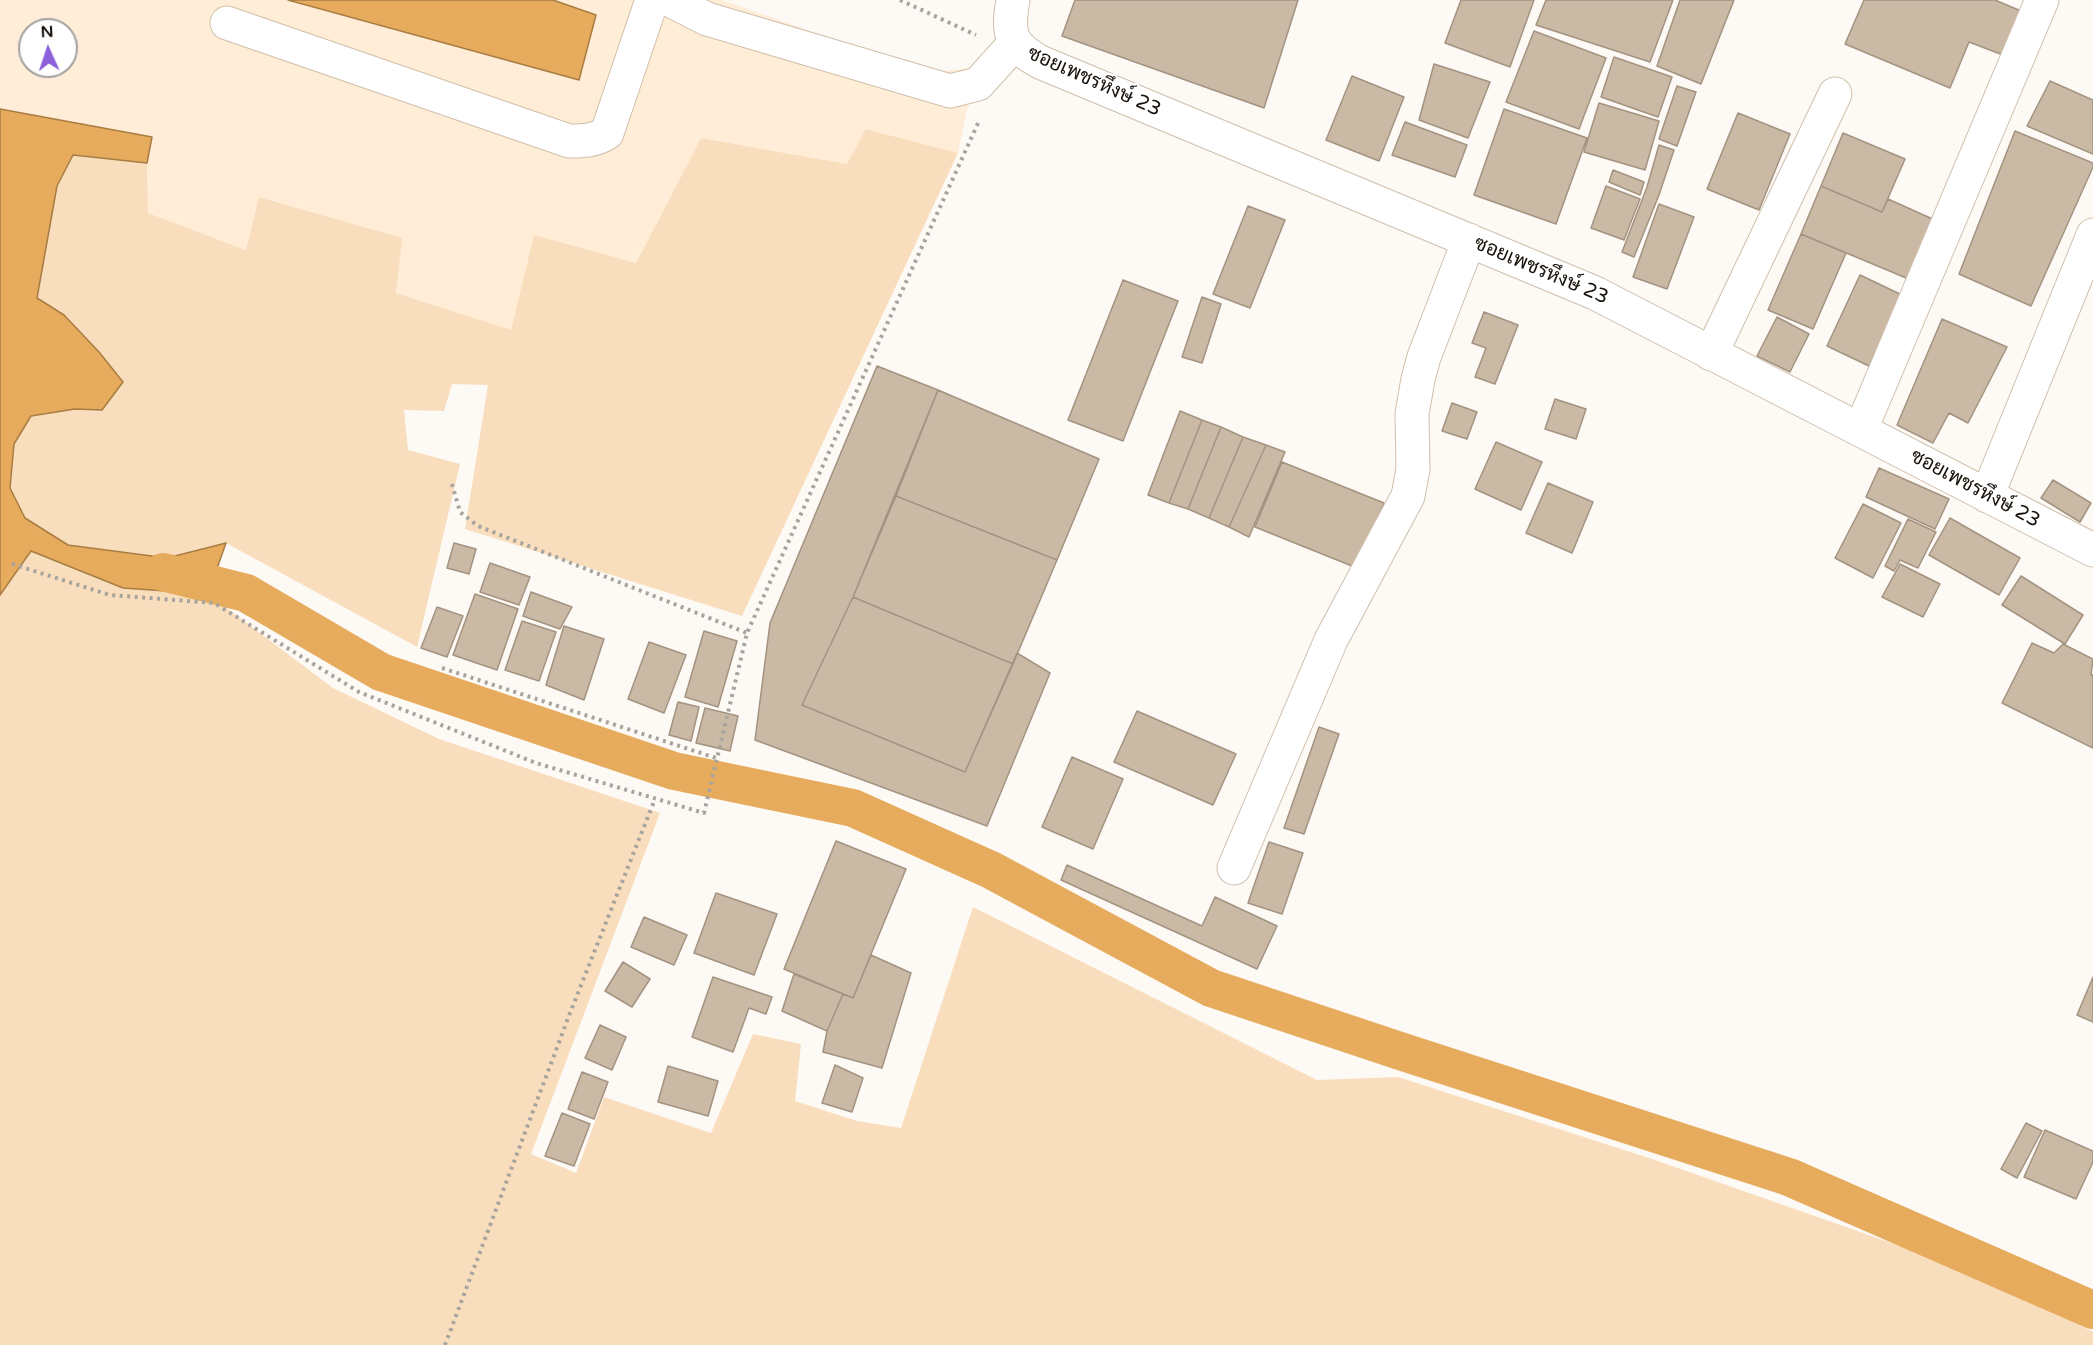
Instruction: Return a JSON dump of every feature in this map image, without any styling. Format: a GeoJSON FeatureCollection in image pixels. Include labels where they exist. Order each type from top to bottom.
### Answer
{"type":"FeatureCollection","features":[{"type":"Feature","properties":{"kind":"street"},"geometry":{"type":"LineString","coordinates":[[227,23],[569,141],[585,141],[597,139],[607,133],[652,0]]}},
{"type":"Feature","properties":{"kind":"street"},"geometry":{"type":"LineString","coordinates":[[670,0],[707,19],[950,91],[978,84],[1014,38]]}},
{"type":"Feature","properties":{"kind":"street","name":"ซอยเพชรหึงษ์ 23"},"geometry":{"type":"LineString","coordinates":[[1013,0],[1011,15],[1014,38],[1023,52],[1031,57],[1066,74],[1595,293],[2093,550]]}},
{"type":"Feature","properties":{"kind":"street"},"geometry":{"type":"LineString","coordinates":[[1862,429],[2042,0]]}},
{"type":"Feature","properties":{"kind":"street"},"geometry":{"type":"LineString","coordinates":[[1711,354],[1834,94]]}},
{"type":"Feature","properties":{"kind":"street"},"geometry":{"type":"LineString","coordinates":[[1987,496],[2093,236]]}},
{"type":"Feature","properties":{"kind":"street"},"geometry":{"type":"LineString","coordinates":[[1234,868],[1331,640],[1408,495],[1413,469],[1412,414],[1418,379],[1424,357],[1469,240]]}},
{"type":"Feature","properties":{"kind":"path"},"geometry":{"type":"LineString","coordinates":[[900,0],[976,35],[1014,38]]}},
{"type":"Feature","properties":{"kind":"path"},"geometry":{"type":"LineString","coordinates":[[12,564],[110,595],[214,603],[359,692],[536,763],[704,813],[747,633],[982,115]]}},
{"type":"Feature","properties":{"kind":"path"},"geometry":{"type":"LineString","coordinates":[[452,484],[460,512],[478,526],[747,633]]}},
{"type":"Feature","properties":{"kind":"path"},"geometry":{"type":"LineString","coordinates":[[442,668],[716,758]]}},
{"type":"Feature","properties":{"kind":"path"},"geometry":{"type":"LineString","coordinates":[[445,1345],[570,1013],[655,799]]}},
{"type":"Feature","properties":{"kind":"shaded area"},"geometry":{"type":"Polygon","coordinates":[[[0,0],[288,0],[578,80],[596,15],[553,0],[722,0],[930,73],[976,67],[958,153],[867,129],[847,164],[701,138],[636,263],[534,236],[511,331],[396,293],[401,238],[260,197],[247,250],[148,213],[147,163],[152,137],[0,109],[0,0]]]}},
{"type":"Feature","properties":{"kind":"shaded area"},"geometry":{"type":"Polygon","coordinates":[[[288,0],[553,0],[596,15],[579,80],[288,0]]]}},
{"type":"Feature","properties":{"kind":"shaded area"},"geometry":{"type":"Polygon","coordinates":[[[0,109],[152,137],[147,163],[73,155],[57,186],[37,298],[64,315],[99,352],[123,382],[102,410],[75,409],[31,416],[14,444],[10,488],[25,518],[68,545],[167,558],[226,543],[208,594],[123,588],[31,551],[0,595],[0,109]]]}},
{"type":"Feature","properties":{"kind":"shaded area"},"geometry":{"type":"Polygon","coordinates":[[[866,129],[958,153],[742,616],[465,529],[488,385],[452,384],[444,411],[404,410],[408,450],[460,464],[417,647],[226,543],[167,558],[68,545],[25,518],[10,488],[14,444],[31,416],[75,409],[102,410],[99,352],[64,315],[37,298],[57,186],[73,155],[147,163],[148,213],[246,250],[259,197],[402,238],[396,293],[511,330],[534,235],[636,263],[701,138],[847,164],[866,129]]]}},
{"type":"Feature","properties":{"kind":"shaded area"},"geometry":{"type":"Polygon","coordinates":[[[31,550],[123,588],[208,594],[333,688],[439,739],[660,813],[531,1154],[576,1173],[604,1097],[711,1133],[753,1034],[801,1044],[795,1101],[857,1121],[901,1128],[973,907],[1317,1080],[1398,1077],[1655,1160],[1980,1274],[2093,1332],[2093,1345],[0,1345],[0,595],[31,550]]]}},
{"type":"Feature","properties":{"kind":"building"},"geometry":{"type":"Polygon","coordinates":[[[1075,0],[1298,0],[1264,108],[1062,36],[1075,0]]]}},
{"type":"Feature","properties":{"kind":"building"},"geometry":{"type":"Polygon","coordinates":[[[1461,0],[1534,0],[1510,67],[1445,43],[1461,0]]]}},
{"type":"Feature","properties":{"kind":"building"},"geometry":{"type":"Polygon","coordinates":[[[1546,0],[1673,0],[1650,62],[1536,25],[1546,0]]]}},
{"type":"Feature","properties":{"kind":"building"},"geometry":{"type":"Polygon","coordinates":[[[1680,0],[1734,0],[1701,84],[1657,66],[1680,0]]]}},
{"type":"Feature","properties":{"kind":"building"},"geometry":{"type":"Polygon","coordinates":[[[1864,0],[1995,0],[2021,11],[2003,55],[1969,42],[1950,88],[1845,44],[1864,0]]]}},
{"type":"Feature","properties":{"kind":"building"},"geometry":{"type":"Polygon","coordinates":[[[1534,31],[1606,58],[1579,129],[1506,102],[1534,31]]]}},
{"type":"Feature","properties":{"kind":"building"},"geometry":{"type":"Polygon","coordinates":[[[1614,57],[1672,77],[1658,117],[1601,97],[1614,57]]]}},
{"type":"Feature","properties":{"kind":"building"},"geometry":{"type":"Polygon","coordinates":[[[1434,64],[1490,82],[1468,138],[1419,120],[1434,64]]]}},
{"type":"Feature","properties":{"kind":"building"},"geometry":{"type":"Polygon","coordinates":[[[1352,76],[1404,97],[1379,161],[1326,140],[1352,76]]]}},
{"type":"Feature","properties":{"kind":"building"},"geometry":{"type":"Polygon","coordinates":[[[2050,81],[2093,100],[2093,154],[2027,126],[2050,81]]]}},
{"type":"Feature","properties":{"kind":"building"},"geometry":{"type":"Polygon","coordinates":[[[1677,86],[1696,92],[1677,146],[1659,139],[1677,86]]]}},
{"type":"Feature","properties":{"kind":"building"},"geometry":{"type":"Polygon","coordinates":[[[1599,103],[1659,121],[1645,170],[1584,152],[1599,103]]]}},
{"type":"Feature","properties":{"kind":"building"},"geometry":{"type":"Polygon","coordinates":[[[1504,109],[1587,138],[1556,224],[1474,195],[1504,109]]]}},
{"type":"Feature","properties":{"kind":"building"},"geometry":{"type":"Polygon","coordinates":[[[1738,113],[1790,134],[1759,210],[1707,189],[1738,113]]]}},
{"type":"Feature","properties":{"kind":"building"},"geometry":{"type":"Polygon","coordinates":[[[1405,122],[1467,145],[1455,177],[1392,155],[1405,122]]]}},
{"type":"Feature","properties":{"kind":"building"},"geometry":{"type":"Polygon","coordinates":[[[2015,131],[2093,163],[2031,306],[1959,274],[2015,131]]]}},
{"type":"Feature","properties":{"kind":"building"},"geometry":{"type":"Polygon","coordinates":[[[1843,133],[1905,159],[1882,212],[1821,186],[1843,133]]]}},
{"type":"Feature","properties":{"kind":"building"},"geometry":{"type":"Polygon","coordinates":[[[1659,145],[1674,150],[1634,257],[1622,252],[1647,187],[1659,145]]]}},
{"type":"Feature","properties":{"kind":"building"},"geometry":{"type":"Polygon","coordinates":[[[1613,170],[1644,182],[1640,195],[1609,182],[1613,170]]]}},
{"type":"Feature","properties":{"kind":"building"},"geometry":{"type":"Polygon","coordinates":[[[1606,186],[1640,199],[1624,240],[1591,228],[1606,186]]]}},
{"type":"Feature","properties":{"kind":"building"},"geometry":{"type":"Polygon","coordinates":[[[1821,186],[1882,212],[1888,199],[1937,221],[1911,280],[1801,234],[1821,186]]]}},
{"type":"Feature","properties":{"kind":"building"},"geometry":{"type":"Polygon","coordinates":[[[1659,204],[1694,217],[1667,289],[1633,277],[1659,204]]]}},
{"type":"Feature","properties":{"kind":"building"},"geometry":{"type":"Polygon","coordinates":[[[1248,206],[1285,220],[1250,308],[1213,294],[1248,206]]]}},
{"type":"Feature","properties":{"kind":"building"},"geometry":{"type":"Polygon","coordinates":[[[1801,234],[1846,253],[1813,329],[1768,310],[1801,234]]]}},
{"type":"Feature","properties":{"kind":"building"},"geometry":{"type":"Polygon","coordinates":[[[1860,275],[1902,295],[1869,366],[1827,346],[1860,275]]]}},
{"type":"Feature","properties":{"kind":"building"},"geometry":{"type":"Polygon","coordinates":[[[1123,280],[1178,301],[1123,441],[1068,420],[1123,280]]]}},
{"type":"Feature","properties":{"kind":"building"},"geometry":{"type":"Polygon","coordinates":[[[1202,297],[1221,304],[1202,363],[1182,357],[1202,297]]]}},
{"type":"Feature","properties":{"kind":"building"},"geometry":{"type":"Polygon","coordinates":[[[1484,312],[1518,325],[1495,384],[1475,377],[1486,348],[1472,343],[1484,312]]]}},
{"type":"Feature","properties":{"kind":"building"},"geometry":{"type":"Polygon","coordinates":[[[1777,317],[1809,334],[1790,372],[1757,356],[1777,317]]]}},
{"type":"Feature","properties":{"kind":"building"},"geometry":{"type":"Polygon","coordinates":[[[1942,319],[2007,347],[1968,423],[1949,413],[1933,443],[1897,425],[1942,319]]]}},
{"type":"Feature","properties":{"kind":"building"},"geometry":{"type":"Polygon","coordinates":[[[877,366],[938,390],[853,597],[802,705],[965,772],[1017,653],[1050,673],[987,826],[755,740],[770,623],[877,366]]]}},
{"type":"Feature","properties":{"kind":"building"},"geometry":{"type":"Polygon","coordinates":[[[938,390],[1099,459],[1057,560],[896,496],[938,390]]]}},
{"type":"Feature","properties":{"kind":"building"},"geometry":{"type":"Polygon","coordinates":[[[1555,399],[1586,409],[1576,439],[1545,429],[1555,399]]]}},
{"type":"Feature","properties":{"kind":"building"},"geometry":{"type":"Polygon","coordinates":[[[1452,403],[1477,412],[1467,439],[1442,431],[1452,403]]]}},
{"type":"Feature","properties":{"kind":"building"},"geometry":{"type":"Polygon","coordinates":[[[1180,411],[1202,420],[1169,503],[1148,495],[1180,411]]]}},
{"type":"Feature","properties":{"kind":"building"},"geometry":{"type":"Polygon","coordinates":[[[1202,420],[1221,427],[1188,509],[1169,503],[1202,420]]]}},
{"type":"Feature","properties":{"kind":"building"},"geometry":{"type":"Polygon","coordinates":[[[1221,427],[1243,437],[1209,518],[1188,509],[1221,427]]]}},
{"type":"Feature","properties":{"kind":"building"},"geometry":{"type":"Polygon","coordinates":[[[1243,437],[1266,445],[1229,527],[1209,518],[1243,437]]]}},
{"type":"Feature","properties":{"kind":"building"},"geometry":{"type":"Polygon","coordinates":[[[1496,442],[1542,462],[1521,510],[1475,489],[1496,442]]]}},
{"type":"Feature","properties":{"kind":"building"},"geometry":{"type":"Polygon","coordinates":[[[1266,445],[1285,452],[1249,537],[1229,527],[1266,445]]]}},
{"type":"Feature","properties":{"kind":"building"},"geometry":{"type":"Polygon","coordinates":[[[1282,462],[1384,503],[1357,568],[1255,527],[1282,462]]]}},
{"type":"Feature","properties":{"kind":"building"},"geometry":{"type":"Polygon","coordinates":[[[1879,468],[1949,499],[1935,529],[1866,497],[1879,468]]]}},
{"type":"Feature","properties":{"kind":"building"},"geometry":{"type":"Polygon","coordinates":[[[2053,480],[2091,503],[2080,522],[2041,498],[2053,480]]]}},
{"type":"Feature","properties":{"kind":"building"},"geometry":{"type":"Polygon","coordinates":[[[1548,483],[1593,502],[1572,553],[1526,533],[1548,483]]]}},
{"type":"Feature","properties":{"kind":"building"},"geometry":{"type":"Polygon","coordinates":[[[896,496],[1057,560],[1013,664],[853,597],[896,496]]]}},
{"type":"Feature","properties":{"kind":"building"},"geometry":{"type":"Polygon","coordinates":[[[1863,504],[1901,523],[1873,578],[1835,558],[1863,504]]]}},
{"type":"Feature","properties":{"kind":"building"},"geometry":{"type":"Polygon","coordinates":[[[1950,518],[2020,558],[1999,595],[1929,555],[1950,518]]]}},
{"type":"Feature","properties":{"kind":"building"},"geometry":{"type":"Polygon","coordinates":[[[1908,519],[1936,532],[1918,568],[1900,560],[1894,571],[1885,566],[1908,519]]]}},
{"type":"Feature","properties":{"kind":"building"},"geometry":{"type":"Polygon","coordinates":[[[454,543],[476,549],[469,574],[447,568],[454,543]]]}},
{"type":"Feature","properties":{"kind":"building"},"geometry":{"type":"Polygon","coordinates":[[[490,563],[530,577],[519,605],[480,592],[490,563]]]}},
{"type":"Feature","properties":{"kind":"building"},"geometry":{"type":"Polygon","coordinates":[[[1900,564],[1940,584],[1923,617],[1882,597],[1900,564]]]}},
{"type":"Feature","properties":{"kind":"building"},"geometry":{"type":"Polygon","coordinates":[[[2021,576],[2083,615],[2065,644],[2002,605],[2021,576]]]}},
{"type":"Feature","properties":{"kind":"building"},"geometry":{"type":"Polygon","coordinates":[[[531,592],[572,607],[560,629],[523,616],[531,592]]]}},
{"type":"Feature","properties":{"kind":"building"},"geometry":{"type":"Polygon","coordinates":[[[475,594],[518,609],[497,670],[453,655],[475,594]]]}},
{"type":"Feature","properties":{"kind":"building"},"geometry":{"type":"Polygon","coordinates":[[[853,597],[1013,664],[965,772],[802,705],[853,597]]]}},
{"type":"Feature","properties":{"kind":"building"},"geometry":{"type":"Polygon","coordinates":[[[437,607],[463,616],[447,657],[421,648],[437,607]]]}},
{"type":"Feature","properties":{"kind":"building"},"geometry":{"type":"Polygon","coordinates":[[[522,621],[556,632],[539,681],[505,670],[522,621]]]}},
{"type":"Feature","properties":{"kind":"building"},"geometry":{"type":"Polygon","coordinates":[[[564,626],[604,639],[584,700],[546,685],[564,626]]]}},
{"type":"Feature","properties":{"kind":"building"},"geometry":{"type":"Polygon","coordinates":[[[704,631],[737,641],[718,707],[685,697],[704,631]]]}},
{"type":"Feature","properties":{"kind":"building"},"geometry":{"type":"Polygon","coordinates":[[[649,642],[686,655],[664,713],[628,699],[649,642]]]}},
{"type":"Feature","properties":{"kind":"building"},"geometry":{"type":"Polygon","coordinates":[[[2032,643],[2054,653],[2063,644],[2093,659],[2091,675],[2093,675],[2093,748],[2002,703],[2032,643]]]}},
{"type":"Feature","properties":{"kind":"building"},"geometry":{"type":"Polygon","coordinates":[[[678,702],[699,707],[691,741],[669,735],[678,702]]]}},
{"type":"Feature","properties":{"kind":"building"},"geometry":{"type":"Polygon","coordinates":[[[705,708],[738,716],[730,751],[696,743],[705,708]]]}},
{"type":"Feature","properties":{"kind":"building"},"geometry":{"type":"Polygon","coordinates":[[[1137,711],[1236,754],[1213,805],[1114,762],[1137,711]]]}},
{"type":"Feature","properties":{"kind":"building"},"geometry":{"type":"Polygon","coordinates":[[[1319,727],[1339,734],[1304,834],[1284,828],[1319,727]]]}},
{"type":"Feature","properties":{"kind":"building"},"geometry":{"type":"Polygon","coordinates":[[[1072,757],[1123,779],[1093,849],[1042,827],[1072,757]]]}},
{"type":"Feature","properties":{"kind":"building"},"geometry":{"type":"Polygon","coordinates":[[[836,841],[906,869],[853,998],[784,969],[836,841]]]}},
{"type":"Feature","properties":{"kind":"building"},"geometry":{"type":"Polygon","coordinates":[[[1269,842],[1303,853],[1282,914],[1248,903],[1269,842]]]}},
{"type":"Feature","properties":{"kind":"building"},"geometry":{"type":"Polygon","coordinates":[[[1067,865],[1202,926],[1215,897],[1277,926],[1257,969],[1061,880],[1067,865]]]}},
{"type":"Feature","properties":{"kind":"building"},"geometry":{"type":"Polygon","coordinates":[[[716,893],[777,914],[754,975],[694,953],[716,893]]]}},
{"type":"Feature","properties":{"kind":"building"},"geometry":{"type":"Polygon","coordinates":[[[644,917],[687,935],[674,965],[631,947],[644,917]]]}},
{"type":"Feature","properties":{"kind":"building"},"geometry":{"type":"Polygon","coordinates":[[[871,955],[911,973],[882,1068],[823,1052],[827,1031],[843,994],[853,998],[871,955]]]}},
{"type":"Feature","properties":{"kind":"building"},"geometry":{"type":"Polygon","coordinates":[[[623,962],[650,979],[632,1007],[605,991],[623,962]]]}},
{"type":"Feature","properties":{"kind":"building"},"geometry":{"type":"Polygon","coordinates":[[[794,974],[843,994],[827,1031],[782,1011],[794,974]]]}},
{"type":"Feature","properties":{"kind":"building"},"geometry":{"type":"Polygon","coordinates":[[[713,977],[772,997],[766,1014],[749,1008],[733,1052],[692,1037],[713,977]]]}},
{"type":"Feature","properties":{"kind":"building"},"geometry":{"type":"Polygon","coordinates":[[[2093,977],[2093,1022],[2077,1015],[2093,977]]]}},
{"type":"Feature","properties":{"kind":"building"},"geometry":{"type":"Polygon","coordinates":[[[600,1025],[626,1037],[612,1070],[585,1058],[600,1025]]]}},
{"type":"Feature","properties":{"kind":"building"},"geometry":{"type":"Polygon","coordinates":[[[835,1065],[863,1078],[852,1112],[822,1103],[835,1065]]]}},
{"type":"Feature","properties":{"kind":"building"},"geometry":{"type":"Polygon","coordinates":[[[668,1066],[718,1081],[708,1116],[658,1102],[668,1066]]]}},
{"type":"Feature","properties":{"kind":"building"},"geometry":{"type":"Polygon","coordinates":[[[582,1072],[608,1082],[594,1119],[568,1109],[582,1072]]]}},
{"type":"Feature","properties":{"kind":"building"},"geometry":{"type":"Polygon","coordinates":[[[562,1113],[590,1124],[574,1166],[545,1156],[562,1113]]]}},
{"type":"Feature","properties":{"kind":"building"},"geometry":{"type":"Polygon","coordinates":[[[2026,1123],[2042,1131],[2017,1178],[2001,1169],[2026,1123]]]}},
{"type":"Feature","properties":{"kind":"building"},"geometry":{"type":"Polygon","coordinates":[[[2045,1130],[2093,1151],[2093,1162],[2076,1199],[2024,1177],[2045,1130]]]}},
{"type":"Feature","properties":{"kind":"waterway"},"geometry":{"type":"LineString","coordinates":[[163,572],[246,593],[381,672],[674,771],[853,808],[991,870],[1211,988],[1789,1177],[2093,1310]]}}]}
